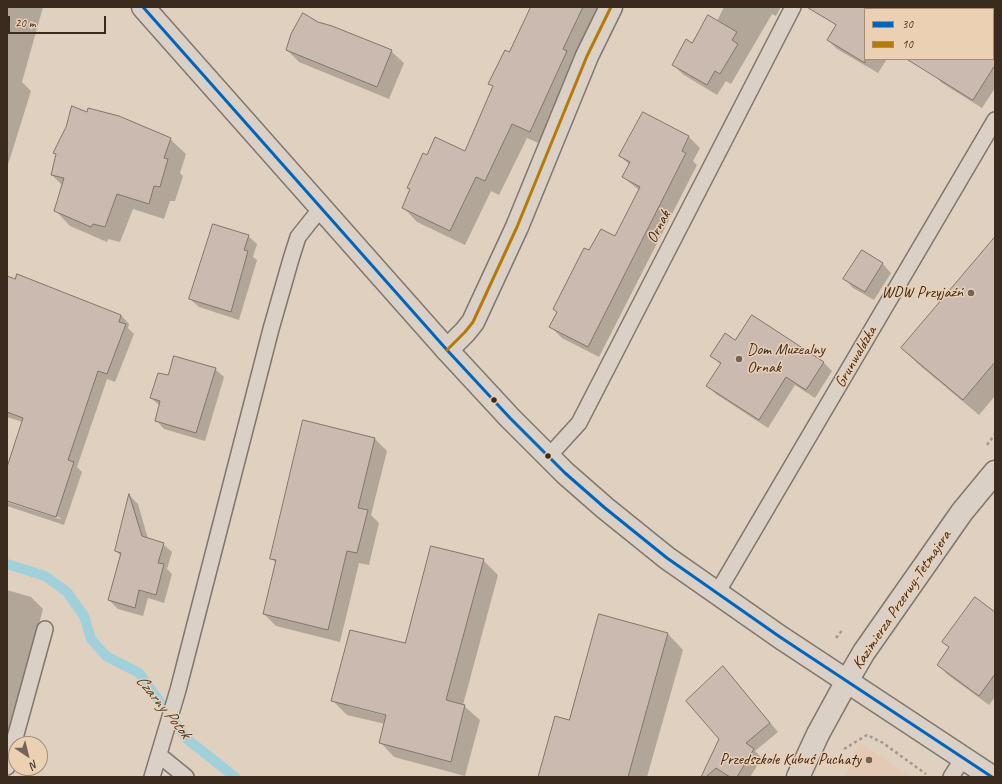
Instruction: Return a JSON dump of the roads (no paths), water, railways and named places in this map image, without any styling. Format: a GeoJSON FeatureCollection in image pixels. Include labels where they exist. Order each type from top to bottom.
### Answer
{"type":"FeatureCollection","features":[{"type":"Feature","properties":{"kind":"street"},"geometry":{"type":"LineString","coordinates":[[143,7],[447,350],[548,457],[635,533],[717,593],[992,777]]}},
{"type":"Feature","properties":{"kind":"street"},"geometry":{"type":"LineString","coordinates":[[447,350],[473,322],[517,227],[587,56],[611,7]]}},
{"type":"Feature","properties":{"kind":"street","name":"Kazimierza Przerwy-Tetmajera"},"geometry":{"type":"LineString","coordinates":[[798,777],[818,734],[864,652],[957,518],[995,472]]}},
{"type":"Feature","properties":{"kind":"lane","name":"Ornak"},"geometry":{"type":"LineString","coordinates":[[548,457],[579,423],[793,7]]}},
{"type":"Feature","properties":{"kind":"lane","name":"Grunwaldzka"},"geometry":{"type":"LineString","coordinates":[[717,593],[995,120]]}},
{"type":"Feature","properties":{"kind":"lane"},"geometry":{"type":"LineString","coordinates":[[152,777],[178,690],[271,329],[291,259],[298,237],[321,208]]}},
{"type":"Feature","properties":{"kind":"lane"},"geometry":{"type":"LineString","coordinates":[[7,767],[45,629]]}},
{"type":"Feature","properties":{"kind":"lane"},"geometry":{"type":"LineString","coordinates":[[159,755],[186,777]]}},
{"type":"Feature","properties":{"kind":"lane"},"geometry":{"type":"LineString","coordinates":[[951,777],[964,758]]}},
{"type":"Feature","properties":{"kind":"waterway","name":"Czarny Potok"},"geometry":{"type":"LineString","coordinates":[[7,564],[45,576],[67,592],[84,616],[91,639],[106,656],[139,673],[187,739],[235,777]]}},
{"type":"Feature","properties":{"kind":"place","name":"WDW Przyjaźń"},"geometry":{"type":"Point","coordinates":[971,293]}},
{"type":"Feature","properties":{"kind":"place","name":"Dom Muzealny Ornak"},"geometry":{"type":"Point","coordinates":[739,359]}},
{"type":"Feature","properties":{"kind":"place","name":"Przedszkole Kubuś Puchaty"},"geometry":{"type":"Point","coordinates":[869,760]}}]}
